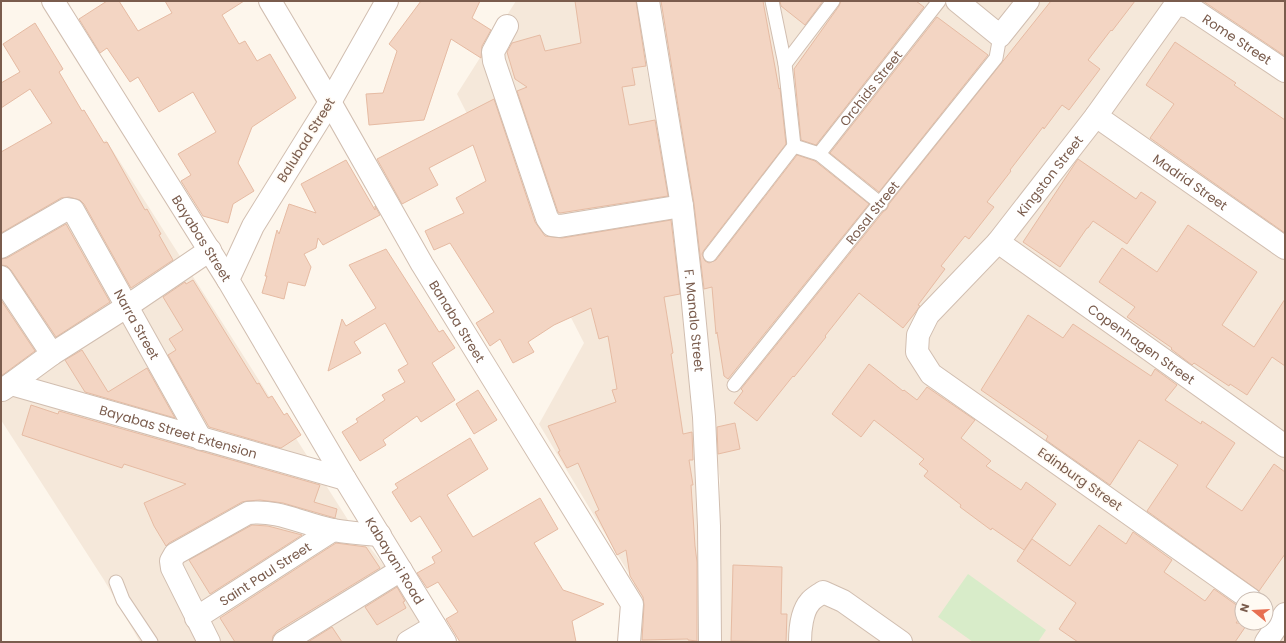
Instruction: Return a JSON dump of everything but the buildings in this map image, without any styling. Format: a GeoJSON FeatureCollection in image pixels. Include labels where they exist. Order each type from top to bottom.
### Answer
{"type":"FeatureCollection","features":[{"type":"Feature","properties":{"kind":"street","name":"Bayabas Street"},"geometry":{"type":"LineString","coordinates":[[53,1],[210,250],[346,479]]}},
{"type":"Feature","properties":{"kind":"street","name":"Banaba Street"},"geometry":{"type":"LineString","coordinates":[[270,1],[330,102],[422,264],[632,604],[629,642]]}},
{"type":"Feature","properties":{"kind":"street","name":"Balubad Street"},"geometry":{"type":"LineString","coordinates":[[228,280],[253,226],[330,102],[387,1]]}},
{"type":"Feature","properties":{"kind":"street","name":"F. Manalo Street"},"geometry":{"type":"LineString","coordinates":[[648,1],[682,206],[704,417],[709,526],[710,642]]}},
{"type":"Feature","properties":{"kind":"street"},"geometry":{"type":"LineString","coordinates":[[957,1],[1000,36],[1028,1]]}},
{"type":"Feature","properties":{"kind":"street","name":"Kingston Street"},"geometry":{"type":"LineString","coordinates":[[917,352],[918,335],[928,316],[998,242],[1096,116],[1174,7],[1180,5],[1189,7]]}},
{"type":"Feature","properties":{"kind":"street","name":"Rome Street"},"geometry":{"type":"LineString","coordinates":[[1189,7],[1285,71]]}},
{"type":"Feature","properties":{"kind":"street"},"geometry":{"type":"LineString","coordinates":[[507,26],[493,52],[494,61],[547,218],[552,225],[560,226],[682,206]]}},
{"type":"Feature","properties":{"kind":"street","name":"Madrid Street"},"geometry":{"type":"LineString","coordinates":[[1096,116],[1285,248]]}},
{"type":"Feature","properties":{"kind":"street","name":"Narra Street"},"geometry":{"type":"LineString","coordinates":[[1,247],[68,209],[73,210],[201,439]]}},
{"type":"Feature","properties":{"kind":"street","name":"Copenhagen Street"},"geometry":{"type":"LineString","coordinates":[[998,242],[1285,446]]}},
{"type":"Feature","properties":{"kind":"street"},"geometry":{"type":"LineString","coordinates":[[6,387],[52,354],[126,307],[210,250]]}},
{"type":"Feature","properties":{"kind":"street"},"geometry":{"type":"LineString","coordinates":[[1,277],[52,354]]}},
{"type":"Feature","properties":{"kind":"street","name":"Edinburg Street"},"geometry":{"type":"LineString","coordinates":[[917,352],[931,374],[1239,591]]}},
{"type":"Feature","properties":{"kind":"street","name":"Bayabas Street Extension"},"geometry":{"type":"LineString","coordinates":[[6,387],[346,479]]}},
{"type":"Feature","properties":{"kind":"street","name":"Kabayani Road"},"geometry":{"type":"LineString","coordinates":[[346,479],[440,634]]}},
{"type":"Feature","properties":{"kind":"street"},"geometry":{"type":"LineString","coordinates":[[209,642],[172,568],[171,561],[174,554],[248,513],[261,512],[277,514],[333,530],[380,535]]}},
{"type":"Feature","properties":{"kind":"street","name":"Saint Paul Street"},"geometry":{"type":"LineString","coordinates":[[196,618],[333,530]]}},
{"type":"Feature","properties":{"kind":"street"},"geometry":{"type":"LineString","coordinates":[[284,642],[401,570]]}},
{"type":"Feature","properties":{"kind":"street"},"geometry":{"type":"LineString","coordinates":[[800,642],[800,635],[805,614],[810,602],[823,592],[843,601],[901,642]]}},
{"type":"Feature","properties":{"kind":"street"},"geometry":{"type":"LineString","coordinates":[[1266,642],[1277,615]]}},
{"type":"Feature","properties":{"kind":"street"},"geometry":{"type":"LineString","coordinates":[[408,642],[440,634]]}},
{"type":"Feature","properties":{"kind":"lane"},"geometry":{"type":"LineString","coordinates":[[710,255],[794,146],[785,64],[772,1]]}},
{"type":"Feature","properties":{"kind":"lane"},"geometry":{"type":"LineString","coordinates":[[785,64],[833,1]]}},
{"type":"Feature","properties":{"kind":"lane","name":"Orchids Street"},"geometry":{"type":"LineString","coordinates":[[819,154],[939,1]]}},
{"type":"Feature","properties":{"kind":"lane","name":"Rosal Street"},"geometry":{"type":"LineString","coordinates":[[734,385],[996,58],[1000,36]]}},
{"type":"Feature","properties":{"kind":"lane"},"geometry":{"type":"LineString","coordinates":[[794,146],[819,154],[880,204]]}},
{"type":"Feature","properties":{"kind":"lane"},"geometry":{"type":"LineString","coordinates":[[116,582],[123,600],[151,642]]}},
{"type":"Feature","properties":{"kind":"shaded area"},"geometry":{"type":"Polygon","coordinates":[[[516,1],[634,1],[671,198],[703,465],[705,642],[632,642],[634,582],[539,424],[584,343],[457,94],[516,1]]]}},
{"type":"Feature","properties":{"kind":"shaded area"},"geometry":{"type":"Polygon","coordinates":[[[643,1],[1285,1],[1285,642],[714,642],[714,598],[720,480],[672,157],[643,1]]]}},
{"type":"Feature","properties":{"kind":"shaded area"},"geometry":{"type":"Polygon","coordinates":[[[106,140],[348,520],[426,618],[443,642],[140,642],[104,580],[1,420],[1,205],[106,140]]]}},
{"type":"Feature","properties":{"kind":"green space"},"geometry":{"type":"Polygon","coordinates":[[[968,574],[1046,630],[1038,642],[973,642],[938,617],[968,574]]]}}]}
